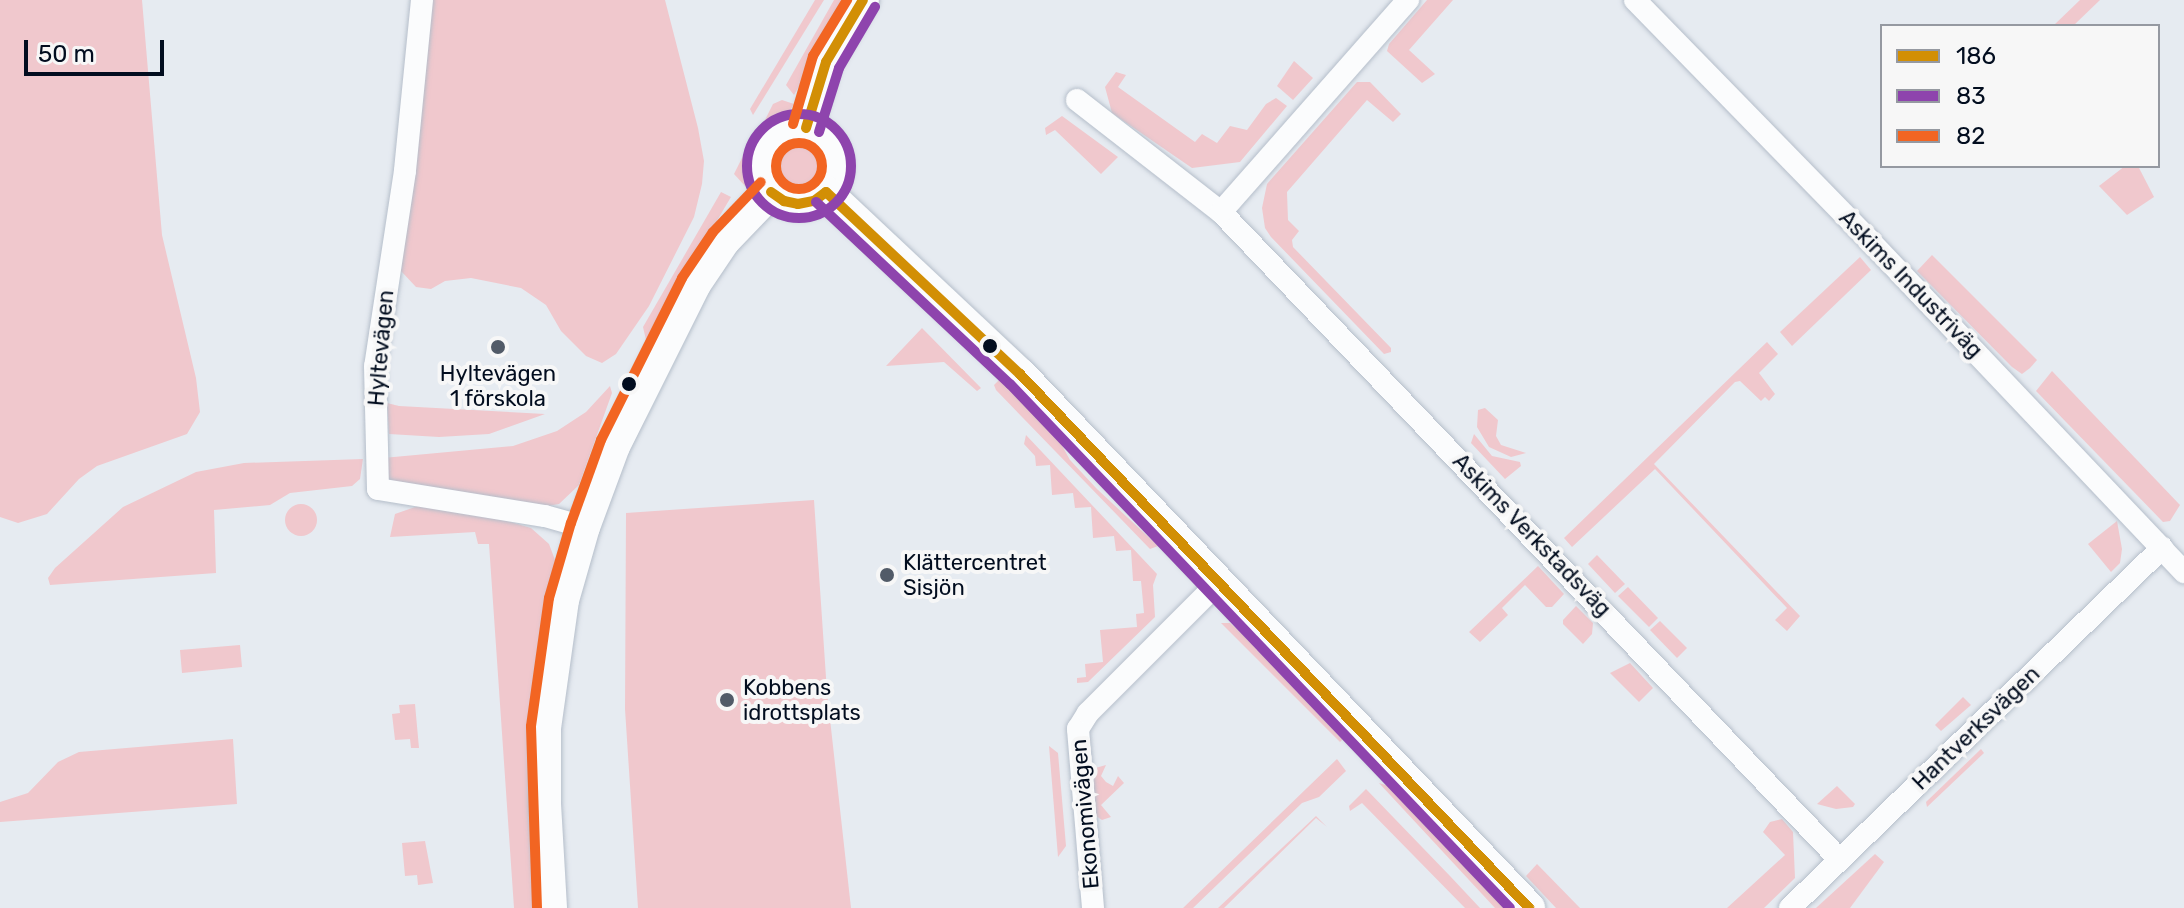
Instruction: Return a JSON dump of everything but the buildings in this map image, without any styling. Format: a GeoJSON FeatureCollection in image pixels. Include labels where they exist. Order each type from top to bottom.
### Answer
{"type":"FeatureCollection","features":[{"type":"Feature","properties":{"kind":"street","name":"Hyltevägen"},"geometry":{"type":"LineString","coordinates":[[422,0],[405,171],[375,366],[378,489],[545,516],[584,527]]}},
{"type":"Feature","properties":{"kind":"street"},"geometry":{"type":"LineString","coordinates":[[806,128],[826,62],[863,0]]}},
{"type":"Feature","properties":{"kind":"street"},"geometry":{"type":"LineString","coordinates":[[1221,212],[1408,0]]}},
{"type":"Feature","properties":{"kind":"street","name":"Askims Industriväg"},"geometry":{"type":"LineString","coordinates":[[1635,0],[2184,572]]}},
{"type":"Feature","properties":{"kind":"street","name":"Askims Verkstadsväg"},"geometry":{"type":"LineString","coordinates":[[1077,100],[1221,212],[1840,860]]}},
{"type":"Feature","properties":{"kind":"street"},"geometry":{"type":"LineString","coordinates":[[795,128],[806,128],[826,139],[837,160],[833,183],[826,192],[814,201],[798,204],[784,201],[771,192],[762,173],[763,153],[775,136],[795,128]]}},
{"type":"Feature","properties":{"kind":"street"},"geometry":{"type":"LineString","coordinates":[[551,908],[545,803],[545,728],[563,600],[584,527],[614,446],[695,284],[730,233],[771,192]]}},
{"type":"Feature","properties":{"kind":"street"},"geometry":{"type":"LineString","coordinates":[[826,192],[1020,374],[1529,908]]}},
{"type":"Feature","properties":{"kind":"street","name":"Hantverksvägen"},"geometry":{"type":"LineString","coordinates":[[1790,908],[2162,548]]}},
{"type":"Feature","properties":{"kind":"street","name":"Ekonomivägen"},"geometry":{"type":"LineString","coordinates":[[1093,908],[1078,729],[1088,713],[1217,584]]}},
{"type":"Feature","properties":{"kind":"shaded area"},"geometry":{"type":"Polygon","coordinates":[[[0,0],[142,0],[162,235],[196,378],[200,412],[187,434],[97,466],[79,479],[47,514],[18,523],[0,517],[0,0]]]}},
{"type":"Feature","properties":{"kind":"shaded area"},"geometry":{"type":"Polygon","coordinates":[[[432,0],[665,0],[698,128],[704,161],[702,184],[694,217],[649,306],[616,354],[602,363],[586,356],[561,331],[546,305],[521,288],[471,278],[445,281],[431,289],[416,287],[401,271],[432,0]]]}},
{"type":"Feature","properties":{"kind":"shaded area"},"geometry":{"type":"Polygon","coordinates":[[[815,0],[824,0],[753,115],[750,109],[815,0]]]}},
{"type":"Feature","properties":{"kind":"shaded area"},"geometry":{"type":"Polygon","coordinates":[[[834,0],[848,0],[794,95],[786,85],[834,0]]]}},
{"type":"Feature","properties":{"kind":"shaded area"},"geometry":{"type":"Polygon","coordinates":[[[1427,0],[1453,0],[1409,50],[1435,74],[1422,83],[1387,51],[1389,44],[1427,0]]]}},
{"type":"Feature","properties":{"kind":"shaded area"},"geometry":{"type":"Polygon","coordinates":[[[2080,0],[2100,0],[2075,24],[2055,24],[2080,0]]]}},
{"type":"Feature","properties":{"kind":"shaded area"},"geometry":{"type":"Polygon","coordinates":[[[1294,61],[1313,78],[1293,100],[1277,86],[1294,61]]]}},
{"type":"Feature","properties":{"kind":"shaded area"},"geometry":{"type":"Polygon","coordinates":[[[1116,72],[1126,75],[1118,87],[1195,142],[1202,134],[1217,143],[1230,126],[1247,130],[1266,104],[1276,98],[1287,106],[1240,162],[1192,168],[1112,113],[1105,87],[1116,72]]]}},
{"type":"Feature","properties":{"kind":"shaded area"},"geometry":{"type":"Polygon","coordinates":[[[1357,82],[1370,82],[1401,114],[1393,122],[1367,100],[1287,192],[1288,220],[1299,231],[1292,240],[1293,247],[1391,348],[1391,352],[1384,354],[1271,237],[1265,228],[1262,208],[1267,184],[1357,82]]]}},
{"type":"Feature","properties":{"kind":"shaded area"},"geometry":{"type":"Polygon","coordinates":[[[782,100],[794,104],[783,121],[772,126],[764,122],[773,104],[782,100]]]}},
{"type":"Feature","properties":{"kind":"shaded area"},"geometry":{"type":"Polygon","coordinates":[[[1062,116],[1118,157],[1101,174],[1055,130],[1046,135],[1045,128],[1062,116]]]}},
{"type":"Feature","properties":{"kind":"shaded area"},"geometry":{"type":"Polygon","coordinates":[[[799,141],[814,148],[821,163],[814,178],[799,185],[784,178],[777,163],[784,148],[799,141]]]}},
{"type":"Feature","properties":{"kind":"shaded area"},"geometry":{"type":"Polygon","coordinates":[[[750,142],[755,145],[756,155],[753,173],[745,186],[734,174],[750,142]]]}},
{"type":"Feature","properties":{"kind":"shaded area"},"geometry":{"type":"Polygon","coordinates":[[[2122,168],[2139,168],[2154,197],[2127,215],[2099,186],[2122,168]]]}},
{"type":"Feature","properties":{"kind":"shaded area"},"geometry":{"type":"Polygon","coordinates":[[[721,192],[731,197],[646,340],[643,327],[721,192]]]}},
{"type":"Feature","properties":{"kind":"shaded area"},"geometry":{"type":"Polygon","coordinates":[[[1932,255],[2037,360],[2030,368],[2022,374],[2012,367],[1917,271],[1932,255]]]}},
{"type":"Feature","properties":{"kind":"shaded area"},"geometry":{"type":"Polygon","coordinates":[[[1860,257],[1871,270],[1792,346],[1780,332],[1860,257]]]}},
{"type":"Feature","properties":{"kind":"shaded area"},"geometry":{"type":"Polygon","coordinates":[[[922,328],[981,388],[977,391],[944,362],[886,366],[922,328]]]}},
{"type":"Feature","properties":{"kind":"shaded area"},"geometry":{"type":"Polygon","coordinates":[[[1767,342],[1778,354],[1759,373],[1775,394],[1769,401],[1765,397],[1761,401],[1740,381],[1735,382],[1654,464],[1800,616],[1787,631],[1775,620],[1787,608],[1655,469],[1572,547],[1564,538],[1767,342]]]}},
{"type":"Feature","properties":{"kind":"shaded area"},"geometry":{"type":"Polygon","coordinates":[[[2052,371],[2180,505],[2170,521],[2163,522],[2036,391],[2052,371]]]}},
{"type":"Feature","properties":{"kind":"shaded area"},"geometry":{"type":"Polygon","coordinates":[[[1000,379],[1055,433],[1070,460],[1097,489],[1158,546],[1150,549],[996,390],[994,385],[1000,379]]]}},
{"type":"Feature","properties":{"kind":"shaded area"},"geometry":{"type":"Polygon","coordinates":[[[610,386],[612,393],[579,485],[559,504],[547,506],[388,480],[383,458],[513,446],[557,431],[586,412],[610,386]]]}},
{"type":"Feature","properties":{"kind":"shaded area"},"geometry":{"type":"Polygon","coordinates":[[[387,403],[545,414],[489,434],[439,437],[389,434],[387,403]]]}},
{"type":"Feature","properties":{"kind":"shaded area"},"geometry":{"type":"Polygon","coordinates":[[[1485,408],[1498,420],[1496,436],[1501,445],[1526,453],[1511,457],[1489,447],[1477,427],[1478,410],[1485,408]]]}},
{"type":"Feature","properties":{"kind":"shaded area"},"geometry":{"type":"Polygon","coordinates":[[[1474,434],[1492,456],[1520,462],[1521,466],[1505,479],[1471,443],[1474,434]]]}},
{"type":"Feature","properties":{"kind":"shaded area"},"geometry":{"type":"Polygon","coordinates":[[[1026,435],[1157,574],[1153,585],[1155,617],[1088,682],[1077,683],[1077,678],[1086,677],[1085,664],[1103,662],[1100,630],[1137,627],[1136,614],[1144,613],[1141,581],[1133,581],[1131,550],[1116,551],[1114,536],[1093,538],[1091,507],[1075,508],[1073,493],[1052,495],[1050,465],[1036,466],[1035,456],[1024,444],[1026,435]]]}},
{"type":"Feature","properties":{"kind":"shaded area"},"geometry":{"type":"Polygon","coordinates":[[[363,459],[360,479],[352,486],[290,493],[270,505],[214,510],[216,573],[50,585],[48,578],[55,568],[123,507],[196,472],[244,463],[363,459]]]}},
{"type":"Feature","properties":{"kind":"shaded area","name":"Kobbens idrottsplats"},"geometry":{"type":"Polygon","coordinates":[[[814,500],[827,692],[851,908],[638,908],[625,709],[626,513],[814,500]]]}},
{"type":"Feature","properties":{"kind":"shaded area"},"geometry":{"type":"Polygon","coordinates":[[[301,504],[312,509],[317,520],[312,531],[301,536],[290,531],[285,520],[290,509],[301,504]]]}},
{"type":"Feature","properties":{"kind":"shaded area"},"geometry":{"type":"Polygon","coordinates":[[[418,506],[490,516],[531,528],[549,544],[555,560],[540,641],[532,724],[540,908],[514,908],[489,544],[478,544],[475,532],[390,537],[395,514],[418,506]]]}},
{"type":"Feature","properties":{"kind":"shaded area"},"geometry":{"type":"Polygon","coordinates":[[[2117,521],[2122,549],[2120,563],[2111,572],[2088,544],[2117,521]]]}},
{"type":"Feature","properties":{"kind":"shaded area"},"geometry":{"type":"Polygon","coordinates":[[[1597,555],[1625,584],[1615,593],[1588,564],[1597,555]]]}},
{"type":"Feature","properties":{"kind":"shaded area"},"geometry":{"type":"Polygon","coordinates":[[[1538,566],[1564,594],[1552,607],[1546,607],[1525,585],[1502,608],[1508,615],[1480,642],[1469,632],[1538,566]]]}},
{"type":"Feature","properties":{"kind":"shaded area"},"geometry":{"type":"Polygon","coordinates":[[[1628,587],[1658,618],[1649,627],[1618,596],[1628,587]]]}},
{"type":"Feature","properties":{"kind":"shaded area"},"geometry":{"type":"Polygon","coordinates":[[[1576,606],[1593,623],[1592,634],[1583,644],[1563,624],[1576,606]]]}},
{"type":"Feature","properties":{"kind":"shaded area"},"geometry":{"type":"Polygon","coordinates":[[[1660,621],[1687,648],[1677,658],[1650,630],[1660,621]]]}},
{"type":"Feature","properties":{"kind":"shaded area"},"geometry":{"type":"Polygon","coordinates":[[[1221,623],[1230,623],[1240,632],[1343,739],[1340,742],[1221,623]]]}},
{"type":"Feature","properties":{"kind":"shaded area"},"geometry":{"type":"Polygon","coordinates":[[[240,645],[242,667],[182,673],[180,650],[240,645]]]}},
{"type":"Feature","properties":{"kind":"shaded area"},"geometry":{"type":"Polygon","coordinates":[[[1630,663],[1653,688],[1639,702],[1610,673],[1630,663]]]}},
{"type":"Feature","properties":{"kind":"shaded area"},"geometry":{"type":"Polygon","coordinates":[[[1963,697],[1971,705],[1941,731],[1935,725],[1963,697]]]}},
{"type":"Feature","properties":{"kind":"shaded area"},"geometry":{"type":"Polygon","coordinates":[[[415,704],[419,748],[411,748],[410,739],[395,740],[392,714],[400,713],[399,705],[415,704]]]}},
{"type":"Feature","properties":{"kind":"shaded area"},"geometry":{"type":"Polygon","coordinates":[[[233,739],[237,804],[0,822],[0,802],[28,793],[58,762],[79,752],[233,739]]]}},
{"type":"Feature","properties":{"kind":"shaded area"},"geometry":{"type":"Polygon","coordinates":[[[1049,746],[1058,753],[1066,846],[1058,857],[1049,746]]]}},
{"type":"Feature","properties":{"kind":"shaded area"},"geometry":{"type":"Polygon","coordinates":[[[1981,749],[1984,753],[1927,807],[1926,802],[1981,749]]]}},
{"type":"Feature","properties":{"kind":"shaded area"},"geometry":{"type":"Polygon","coordinates":[[[1337,759],[1346,771],[1319,797],[1302,803],[1193,908],[1183,908],[1337,759]]]}},
{"type":"Feature","properties":{"kind":"shaded area"},"geometry":{"type":"Polygon","coordinates":[[[1106,765],[1101,776],[1106,782],[1113,786],[1118,776],[1124,783],[1101,805],[1111,817],[1102,820],[1096,816],[1092,769],[1106,765]]]}},
{"type":"Feature","properties":{"kind":"shaded area"},"geometry":{"type":"Polygon","coordinates":[[[1379,783],[1395,788],[1511,908],[1495,908],[1379,783]]]}},
{"type":"Feature","properties":{"kind":"shaded area"},"geometry":{"type":"Polygon","coordinates":[[[1837,786],[1855,804],[1853,807],[1836,809],[1817,804],[1837,786]]]}},
{"type":"Feature","properties":{"kind":"shaded area"},"geometry":{"type":"Polygon","coordinates":[[[1366,789],[1480,908],[1465,908],[1362,803],[1350,811],[1349,806],[1366,789]]]}},
{"type":"Feature","properties":{"kind":"shaded area"},"geometry":{"type":"Polygon","coordinates":[[[1316,816],[1327,827],[1316,818],[1224,908],[1218,908],[1316,816]]]}},
{"type":"Feature","properties":{"kind":"shaded area"},"geometry":{"type":"Polygon","coordinates":[[[1782,819],[1793,832],[1795,878],[1764,908],[1727,908],[1785,855],[1763,832],[1770,822],[1782,819]]]}},
{"type":"Feature","properties":{"kind":"shaded area"},"geometry":{"type":"Polygon","coordinates":[[[425,841],[433,883],[418,885],[417,875],[405,876],[402,843],[425,841]]]}},
{"type":"Feature","properties":{"kind":"shaded area"},"geometry":{"type":"Polygon","coordinates":[[[1875,854],[1884,862],[1850,908],[1816,908],[1875,854]]]}},
{"type":"Feature","properties":{"kind":"shaded area"},"geometry":{"type":"Polygon","coordinates":[[[1537,864],[1580,908],[1556,908],[1526,876],[1537,864]]]}},
{"type":"Feature","properties":{"kind":"transit line","name":"82"},"geometry":{"type":"LineString","coordinates":[[793,124],[813,56],[847,0]]}},
{"type":"Feature","properties":{"kind":"transit line","name":"186"},"geometry":{"type":"LineString","coordinates":[[806,128],[826,62],[863,0]]}},
{"type":"Feature","properties":{"kind":"transit line","name":"83"},"geometry":{"type":"LineString","coordinates":[[819,132],[839,68],[875,7]]}},
{"type":"Feature","properties":{"kind":"transit line","name":"83"},"geometry":{"type":"LineString","coordinates":[[799,114],[819,118],[836,129],[847,146],[851,166],[847,186],[836,203],[819,214],[799,218],[779,214],[762,203],[751,186],[747,166],[751,146],[762,129],[779,118],[799,114]]}},
{"type":"Feature","properties":{"kind":"transit line","name":"82"},"geometry":{"type":"LineString","coordinates":[[799,143],[815,150],[822,166],[815,182],[799,189],[783,182],[776,166],[783,150],[799,143]]}},
{"type":"Feature","properties":{"kind":"transit line","name":"82"},"geometry":{"type":"LineString","coordinates":[[537,908],[531,726],[549,598],[571,523],[601,440],[682,278],[713,232],[761,182]]}},
{"type":"Feature","properties":{"kind":"transit line","name":"186"},"geometry":{"type":"LineString","coordinates":[[771,192],[784,201],[798,204],[814,201],[826,192]]}},
{"type":"Feature","properties":{"kind":"transit line","name":"186"},"geometry":{"type":"LineString","coordinates":[[826,192],[1020,374],[1529,908]]}},
{"type":"Feature","properties":{"kind":"transit line","name":"83"},"geometry":{"type":"LineString","coordinates":[[816,202],[1010,384],[1510,908]]}},
{"type":"Feature","properties":{"kind":"place","name":"Hyltevägen 1 förskola"},"geometry":{"type":"Point","coordinates":[498,347]}},
{"type":"Feature","properties":{"kind":"place","name":"Klättercentret Sisjön"},"geometry":{"type":"Point","coordinates":[887,575]}},
{"type":"Feature","properties":{"kind":"place","name":"Kobbens idrottsplats"},"geometry":{"type":"Point","coordinates":[727,700]}}]}
